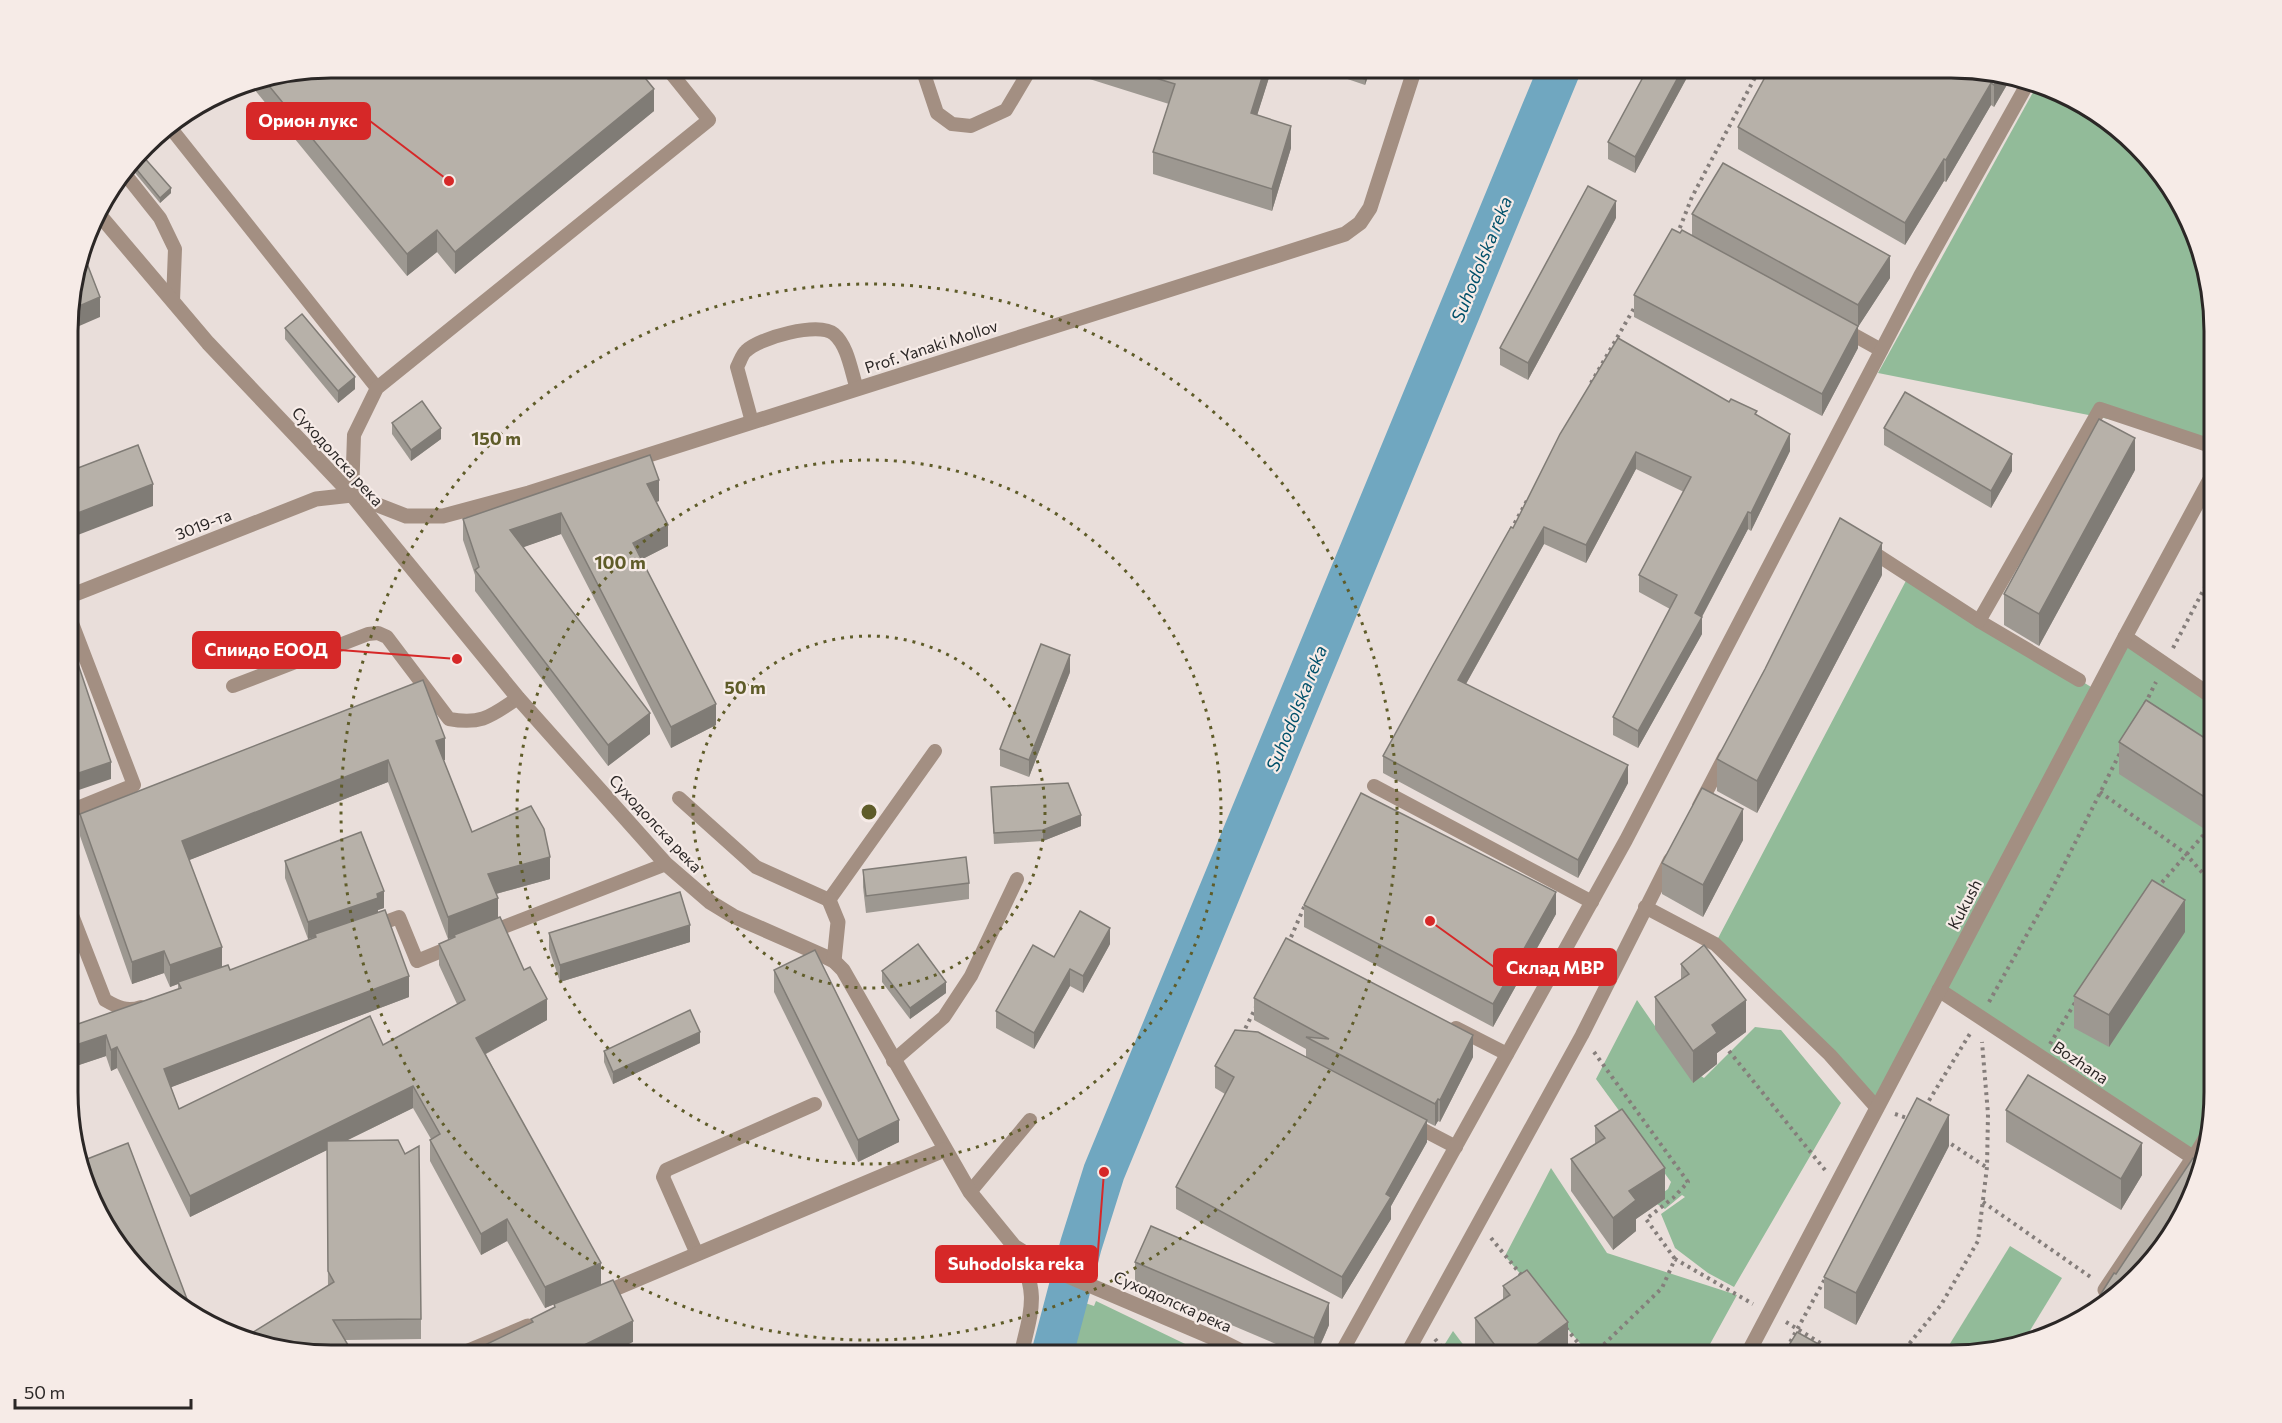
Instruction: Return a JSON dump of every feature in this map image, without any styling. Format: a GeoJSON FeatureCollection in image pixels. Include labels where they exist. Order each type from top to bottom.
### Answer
{"type":"FeatureCollection","features":[{"type":"Feature","properties":{"kind":"street","name":"Prof. Yanaki Mollov"},"geometry":{"type":"LineString","coordinates":[[352,495],[406,516],[443,516],[529,493],[1345,234],[1360,223],[1371,208],[1412,78]]}},
{"type":"Feature","properties":{"kind":"street","name":"Суходолска река"},"geometry":{"type":"LineString","coordinates":[[104,220],[208,343],[352,495],[518,699],[666,864],[710,902],[734,916],[834,961],[843,970],[970,1192],[1014,1246],[1047,1267],[1229,1345]]}},
{"type":"Feature","properties":{"kind":"street","name":"Kukush"},"geometry":{"type":"LineString","coordinates":[[1752,1345],[2204,491]]}},
{"type":"Feature","properties":{"kind":"street","name":"3019-та"},"geometry":{"type":"LineString","coordinates":[[78,593],[316,499],[352,495]]}},
{"type":"Feature","properties":{"kind":"street"},"geometry":{"type":"LineString","coordinates":[[2125,637],[2204,691]]}},
{"type":"Feature","properties":{"kind":"street"},"geometry":{"type":"LineString","coordinates":[[829,900],[838,922],[834,961]]}},
{"type":"Feature","properties":{"kind":"street","name":"Bozhana"},"geometry":{"type":"LineString","coordinates":[[1939,990],[2195,1159]]}},
{"type":"Feature","properties":{"kind":"street"},"geometry":{"type":"LineString","coordinates":[[582,1303],[944,1150]]}},
{"type":"Feature","properties":{"kind":"street"},"geometry":{"type":"LineString","coordinates":[[2103,1294],[2192,1170]]}},
{"type":"Feature","properties":{"kind":"street"},"geometry":{"type":"LineString","coordinates":[[1014,1246],[1026,1268],[1032,1291],[1031,1311],[1023,1345]]}},
{"type":"Feature","properties":{"kind":"street"},"geometry":{"type":"LineString","coordinates":[[483,1345],[540,1321]]}},
{"type":"Feature","properties":{"kind":"lane"},"geometry":{"type":"LineString","coordinates":[[352,495],[354,435],[377,388],[709,120],[675,78]]}},
{"type":"Feature","properties":{"kind":"lane"},"geometry":{"type":"LineString","coordinates":[[925,78],[937,113],[952,124],[971,126],[1006,110],[1025,78]]}},
{"type":"Feature","properties":{"kind":"lane"},"geometry":{"type":"LineString","coordinates":[[1346,1345],[1592,902],[1881,350],[2025,89]]}},
{"type":"Feature","properties":{"kind":"lane"},"geometry":{"type":"LineString","coordinates":[[174,132],[377,388]]}},
{"type":"Feature","properties":{"kind":"lane"},"geometry":{"type":"LineString","coordinates":[[129,178],[159,218],[176,249],[173,301]]}},
{"type":"Feature","properties":{"kind":"lane"},"geometry":{"type":"LineString","coordinates":[[1830,322],[1881,350]]}},
{"type":"Feature","properties":{"kind":"lane"},"geometry":{"type":"LineString","coordinates":[[752,422],[737,367],[745,351],[762,341],[815,328],[832,332],[842,342],[857,389]]}},
{"type":"Feature","properties":{"kind":"lane"},"geometry":{"type":"LineString","coordinates":[[1979,621],[2100,409],[2204,444]]}},
{"type":"Feature","properties":{"kind":"lane"},"geometry":{"type":"LineString","coordinates":[[1860,544],[1979,621],[2079,680]]}},
{"type":"Feature","properties":{"kind":"lane"},"geometry":{"type":"LineString","coordinates":[[233,686],[368,634],[378,633],[387,637],[449,719],[467,722],[489,717],[518,699]]}},
{"type":"Feature","properties":{"kind":"lane"},"geometry":{"type":"LineString","coordinates":[[78,639],[134,785],[78,808]]}},
{"type":"Feature","properties":{"kind":"lane"},"geometry":{"type":"LineString","coordinates":[[1690,823],[1735,739]]}},
{"type":"Feature","properties":{"kind":"lane"},"geometry":{"type":"LineString","coordinates":[[679,798],[756,867],[829,900],[935,751]]}},
{"type":"Feature","properties":{"kind":"lane"},"geometry":{"type":"LineString","coordinates":[[1374,786],[1592,902]]}},
{"type":"Feature","properties":{"kind":"lane"},"geometry":{"type":"LineString","coordinates":[[1412,1345],[1582,1035],[1679,844]]}},
{"type":"Feature","properties":{"kind":"lane"},"geometry":{"type":"LineString","coordinates":[[355,933],[399,917],[417,961],[666,864]]}},
{"type":"Feature","properties":{"kind":"lane"},"geometry":{"type":"LineString","coordinates":[[893,1061],[944,1017],[971,976],[1017,879]]}},
{"type":"Feature","properties":{"kind":"lane"},"geometry":{"type":"LineString","coordinates":[[1645,907],[1715,944],[1830,1055],[1877,1108]]}},
{"type":"Feature","properties":{"kind":"lane"},"geometry":{"type":"LineString","coordinates":[[78,931],[105,1000],[119,1008],[132,1010],[155,1003]]}},
{"type":"Feature","properties":{"kind":"lane"},"geometry":{"type":"LineString","coordinates":[[1445,1023],[1508,1054]]}},
{"type":"Feature","properties":{"kind":"lane"},"geometry":{"type":"LineString","coordinates":[[697,1254],[663,1177],[666,1170],[815,1104]]}},
{"type":"Feature","properties":{"kind":"lane"},"geometry":{"type":"LineString","coordinates":[[1395,1115],[1456,1147]]}},
{"type":"Feature","properties":{"kind":"lane"},"geometry":{"type":"LineString","coordinates":[[970,1192],[1030,1120]]}},
{"type":"Feature","properties":{"kind":"path"},"geometry":{"type":"LineString","coordinates":[[1676,238],[1692,197],[1755,78]]}},
{"type":"Feature","properties":{"kind":"path"},"geometry":{"type":"LineString","coordinates":[[1591,384],[1642,294]]}},
{"type":"Feature","properties":{"kind":"path"},"geometry":{"type":"LineString","coordinates":[[1507,537],[1529,496]]}},
{"type":"Feature","properties":{"kind":"path"},"geometry":{"type":"LineString","coordinates":[[2140,713],[2204,589]]}},
{"type":"Feature","properties":{"kind":"path"},"geometry":{"type":"LineString","coordinates":[[1922,1112],[1981,1017],[2048,897],[2125,743]]}},
{"type":"Feature","properties":{"kind":"path"},"geometry":{"type":"LineString","coordinates":[[2100,792],[2186,853],[2204,874]]}},
{"type":"Feature","properties":{"kind":"path"},"geometry":{"type":"LineString","coordinates":[[2155,890],[2204,834]]}},
{"type":"Feature","properties":{"kind":"path"},"geometry":{"type":"LineString","coordinates":[[1283,953],[1308,898]]}},
{"type":"Feature","properties":{"kind":"path"},"geometry":{"type":"LineString","coordinates":[[2042,1058],[2080,995]]}},
{"type":"Feature","properties":{"kind":"path"},"geometry":{"type":"LineString","coordinates":[[1242,1036],[1257,1005]]}},
{"type":"Feature","properties":{"kind":"path"},"geometry":{"type":"LineString","coordinates":[[1908,1345],[1941,1305],[1978,1241],[1987,1167],[1988,1114],[1981,1017]]}},
{"type":"Feature","properties":{"kind":"path"},"geometry":{"type":"LineString","coordinates":[[1582,1035],[1688,1182],[1673,1198],[1646,1219],[1675,1259],[1823,1345]]}},
{"type":"Feature","properties":{"kind":"path"},"geometry":{"type":"LineString","coordinates":[[1729,1051],[1837,1184]]}},
{"type":"Feature","properties":{"kind":"path"},"geometry":{"type":"LineString","coordinates":[[1942,1138],[1987,1167]]}},
{"type":"Feature","properties":{"kind":"path"},"geometry":{"type":"LineString","coordinates":[[1983,1202],[2107,1288]]}},
{"type":"Feature","properties":{"kind":"path"},"geometry":{"type":"LineString","coordinates":[[1479,1223],[1522,1276]]}},
{"type":"Feature","properties":{"kind":"path"},"geometry":{"type":"LineString","coordinates":[[1601,1345],[1662,1288],[1675,1259]]}},
{"type":"Feature","properties":{"kind":"path"},"geometry":{"type":"LineString","coordinates":[[1788,1345],[1830,1269]]}},
{"type":"Feature","properties":{"kind":"path"},"geometry":{"type":"LineString","coordinates":[[1559,1320],[1581,1345]]}},
{"type":"Feature","properties":{"kind":"green space"},"geometry":{"type":"Polygon","coordinates":[[[2033,92],[2077,112],[2118,141],[2152,177],[2178,219],[2191,250],[2202,298],[2204,438],[1878,373],[2033,92]]]}},
{"type":"Feature","properties":{"kind":"green space"},"geometry":{"type":"Polygon","coordinates":[[[1909,575],[2096,690],[2125,637],[2204,691],[2204,1092],[2202,1125],[2193,1158],[1939,990],[1877,1108],[1715,944],[1909,575]]]}},
{"type":"Feature","properties":{"kind":"green space"},"geometry":{"type":"Polygon","coordinates":[[[1637,1000],[1679,1061],[1704,1078],[1755,1027],[1781,1030],[1841,1103],[1734,1287],[1708,1273],[1675,1248],[1661,1214],[1685,1197],[1682,1195],[1665,1209],[1652,1201],[1668,1189],[1671,1182],[1596,1079],[1637,1000]]]}},
{"type":"Feature","properties":{"kind":"green space"},"geometry":{"type":"Polygon","coordinates":[[[1551,1168],[1607,1253],[1737,1295],[1710,1345],[1581,1345],[1505,1256],[1551,1168]]]}},
{"type":"Feature","properties":{"kind":"green space"},"geometry":{"type":"Polygon","coordinates":[[[2010,1246],[2062,1278],[2029,1333],[1984,1343],[1949,1345],[2010,1246]]]}},
{"type":"Feature","properties":{"kind":"green space"},"geometry":{"type":"Polygon","coordinates":[[[1096,1301],[1187,1345],[1074,1345],[1085,1303],[1094,1306],[1096,1301]]]}},
{"type":"Feature","properties":{"kind":"green space"},"geometry":{"type":"Polygon","coordinates":[[[1453,1331],[1464,1345],[1444,1345],[1453,1331]]]}},
{"type":"Feature","properties":{"kind":"water"},"geometry":{"type":"Polygon","coordinates":[[[1054,1290],[1085,1303],[1074,1345],[1040,1345],[1054,1290]]]}},
{"type":"Feature","properties":{"kind":"building"},"geometry":{"type":"Polygon","coordinates":[[[331,78],[645,78],[654,89],[455,252],[437,230],[407,254],[269,86],[298,80],[331,78]]]}},
{"type":"Feature","properties":{"kind":"building"},"geometry":{"type":"Polygon","coordinates":[[[1156,78],[1262,78],[1251,113],[1291,126],[1272,189],[1153,152],[1175,84],[1156,78]]]}},
{"type":"Feature","properties":{"kind":"building"},"geometry":{"type":"Polygon","coordinates":[[[1643,78],[1678,78],[1635,157],[1608,142],[1643,78]]]}},
{"type":"Feature","properties":{"kind":"building"},"geometry":{"type":"Polygon","coordinates":[[[1765,78],[1951,78],[1996,82],[1994,85],[1991,83],[1946,160],[1944,159],[1905,223],[1738,127],[1765,78]]]}},
{"type":"Feature","properties":{"kind":"building"},"geometry":{"type":"Polygon","coordinates":[[[145,159],[171,188],[160,198],[137,169],[145,159]]]}},
{"type":"Feature","properties":{"kind":"building"},"geometry":{"type":"Polygon","coordinates":[[[1723,163],[1890,256],[1858,305],[1692,214],[1723,163]]]}},
{"type":"Feature","properties":{"kind":"building"},"geometry":{"type":"Polygon","coordinates":[[[1588,186],[1616,201],[1528,363],[1500,348],[1588,186]]]}},
{"type":"Feature","properties":{"kind":"building"},"geometry":{"type":"Polygon","coordinates":[[[1672,229],[1680,233],[1682,230],[1858,326],[1822,394],[1634,295],[1672,229]]]}},
{"type":"Feature","properties":{"kind":"building"},"geometry":{"type":"Polygon","coordinates":[[[87,265],[100,297],[80,306],[87,265]]]}},
{"type":"Feature","properties":{"kind":"building"},"geometry":{"type":"Polygon","coordinates":[[[302,314],[355,377],[338,391],[285,328],[302,314]]]}},
{"type":"Feature","properties":{"kind":"building"},"geometry":{"type":"Polygon","coordinates":[[[1618,338],[1729,402],[1731,399],[1757,411],[1755,414],[1790,434],[1751,513],[1748,512],[1695,613],[1702,617],[1638,731],[1613,717],[1677,595],[1639,575],[1691,477],[1636,452],[1586,545],[1544,527],[1458,680],[1628,765],[1578,860],[1383,756],[1511,527],[1513,528],[1560,434],[1618,338]]]}},
{"type":"Feature","properties":{"kind":"building"},"geometry":{"type":"Polygon","coordinates":[[[1905,392],[2012,454],[1991,491],[1884,428],[1905,392]]]}},
{"type":"Feature","properties":{"kind":"building"},"geometry":{"type":"Polygon","coordinates":[[[422,401],[441,428],[411,450],[392,423],[422,401]]]}},
{"type":"Feature","properties":{"kind":"building"},"geometry":{"type":"Polygon","coordinates":[[[2099,419],[2135,438],[2039,614],[2004,594],[2099,419]]]}},
{"type":"Feature","properties":{"kind":"building"},"geometry":{"type":"Polygon","coordinates":[[[138,445],[153,484],[78,513],[78,468],[138,445]]]}},
{"type":"Feature","properties":{"kind":"building"},"geometry":{"type":"Polygon","coordinates":[[[650,455],[659,480],[647,484],[668,525],[633,543],[716,704],[671,727],[561,513],[510,530],[650,713],[608,745],[475,570],[479,567],[463,519],[650,455]]]}},
{"type":"Feature","properties":{"kind":"building"},"geometry":{"type":"Polygon","coordinates":[[[1840,518],[1882,543],[1757,781],[1717,759],[1765,669],[1840,518]]]}},
{"type":"Feature","properties":{"kind":"building"},"geometry":{"type":"Polygon","coordinates":[[[1041,644],[1070,655],[1029,760],[1000,749],[1041,644]]]}},
{"type":"Feature","properties":{"kind":"building"},"geometry":{"type":"Polygon","coordinates":[[[78,664],[111,762],[78,773],[78,664]]]}},
{"type":"Feature","properties":{"kind":"building"},"geometry":{"type":"Polygon","coordinates":[[[423,680],[445,738],[436,741],[472,832],[531,806],[544,829],[550,857],[488,874],[498,898],[448,917],[388,760],[182,841],[222,947],[170,965],[164,951],[132,962],[80,814],[423,680]]]}},
{"type":"Feature","properties":{"kind":"building"},"geometry":{"type":"Polygon","coordinates":[[[2146,700],[2204,738],[2204,795],[2203,796],[2119,742],[2146,700]]]}},
{"type":"Feature","properties":{"kind":"building"},"geometry":{"type":"Polygon","coordinates":[[[1068,783],[1081,815],[1043,830],[994,833],[991,787],[1068,783]]]}},
{"type":"Feature","properties":{"kind":"building"},"geometry":{"type":"Polygon","coordinates":[[[1702,788],[1743,809],[1703,885],[1662,863],[1702,788]]]}},
{"type":"Feature","properties":{"kind":"building"},"geometry":{"type":"Polygon","coordinates":[[[1361,793],[1556,892],[1493,1004],[1304,905],[1361,793]]]}},
{"type":"Feature","properties":{"kind":"building"},"geometry":{"type":"Polygon","coordinates":[[[361,832],[384,891],[377,894],[378,898],[308,922],[285,861],[361,832]]]}},
{"type":"Feature","properties":{"kind":"building"},"geometry":{"type":"Polygon","coordinates":[[[966,857],[969,883],[866,896],[863,870],[966,857]]]}},
{"type":"Feature","properties":{"kind":"building"},"geometry":{"type":"Polygon","coordinates":[[[2152,880],[2185,900],[2109,1015],[2074,996],[2152,880]]]}},
{"type":"Feature","properties":{"kind":"building"},"geometry":{"type":"Polygon","coordinates":[[[680,892],[690,925],[560,965],[549,933],[680,892]]]}},
{"type":"Feature","properties":{"kind":"building"},"geometry":{"type":"Polygon","coordinates":[[[385,910],[409,976],[164,1069],[179,1109],[370,1016],[383,1045],[465,1000],[439,944],[455,937],[454,935],[500,917],[524,970],[530,967],[547,999],[476,1038],[601,1263],[545,1287],[507,1219],[481,1234],[430,1140],[440,1134],[413,1086],[190,1196],[117,1047],[111,1050],[106,1035],[78,1044],[78,1024],[181,988],[178,982],[228,965],[230,970],[316,937],[315,934],[385,910]]]}},
{"type":"Feature","properties":{"kind":"building"},"geometry":{"type":"Polygon","coordinates":[[[1080,911],[1110,928],[1083,976],[1070,969],[1034,1033],[996,1011],[1033,945],[1054,957],[1080,911]]]}},
{"type":"Feature","properties":{"kind":"building"},"geometry":{"type":"Polygon","coordinates":[[[1286,938],[1473,1035],[1440,1100],[1438,1099],[1435,1104],[1306,1037],[1329,1039],[1254,998],[1286,938]]]}},
{"type":"Feature","properties":{"kind":"building"},"geometry":{"type":"Polygon","coordinates":[[[918,944],[946,982],[910,1008],[882,971],[918,944]]]}},
{"type":"Feature","properties":{"kind":"building"},"geometry":{"type":"Polygon","coordinates":[[[1704,945],[1746,1000],[1712,1025],[1717,1033],[1693,1051],[1655,997],[1689,974],[1681,964],[1704,945]]]}},
{"type":"Feature","properties":{"kind":"building"},"geometry":{"type":"Polygon","coordinates":[[[815,950],[899,1120],[858,1140],[774,970],[815,950]]]}},
{"type":"Feature","properties":{"kind":"building"},"geometry":{"type":"Polygon","coordinates":[[[690,1010],[700,1032],[613,1072],[604,1051],[690,1010]]]}},
{"type":"Feature","properties":{"kind":"building"},"geometry":{"type":"Polygon","coordinates":[[[1235,1030],[1258,1032],[1427,1120],[1386,1194],[1391,1197],[1342,1277],[1176,1187],[1234,1077],[1215,1066],[1235,1030]]]}},
{"type":"Feature","properties":{"kind":"building"},"geometry":{"type":"Polygon","coordinates":[[[2028,1075],[2142,1143],[2121,1179],[2006,1110],[2028,1075]]]}},
{"type":"Feature","properties":{"kind":"building"},"geometry":{"type":"Polygon","coordinates":[[[1917,1098],[1949,1115],[1856,1293],[1824,1277],[1917,1098]]]}},
{"type":"Feature","properties":{"kind":"building"},"geometry":{"type":"Polygon","coordinates":[[[1622,1109],[1665,1168],[1629,1191],[1636,1200],[1613,1218],[1571,1159],[1605,1138],[1595,1126],[1622,1109]]]}},
{"type":"Feature","properties":{"kind":"building"},"geometry":{"type":"Polygon","coordinates":[[[398,1140],[405,1154],[419,1146],[421,1319],[333,1320],[348,1345],[298,1343],[252,1333],[334,1282],[328,1271],[327,1141],[398,1140]]]}},
{"type":"Feature","properties":{"kind":"building"},"geometry":{"type":"Polygon","coordinates":[[[128,1143],[187,1300],[152,1271],[130,1246],[104,1204],[87,1159],[128,1143]]]}},
{"type":"Feature","properties":{"kind":"building"},"geometry":{"type":"Polygon","coordinates":[[[2193,1158],[2191,1173],[2185,1189],[2152,1246],[2130,1271],[2099,1297],[2114,1273],[2116,1274],[2193,1158]]]}},
{"type":"Feature","properties":{"kind":"building"},"geometry":{"type":"Polygon","coordinates":[[[1151,1226],[1329,1303],[1314,1338],[1135,1262],[1151,1226]]]}},
{"type":"Feature","properties":{"kind":"building"},"geometry":{"type":"Polygon","coordinates":[[[1527,1270],[1568,1322],[1536,1345],[1495,1345],[1475,1318],[1510,1295],[1503,1286],[1527,1270]]]}},
{"type":"Feature","properties":{"kind":"building"},"geometry":{"type":"Polygon","coordinates":[[[613,1280],[633,1321],[584,1345],[485,1345],[533,1322],[531,1319],[555,1307],[554,1304],[613,1280]]]}},
{"type":"Feature","properties":{"kind":"building"},"geometry":{"type":"Polygon","coordinates":[[[1797,1332],[1820,1345],[1789,1345],[1797,1332]]]}},
{"type":"Feature","properties":{"kind":"waterway","name":"Suhodolska reka"},"geometry":{"type":"LineString","coordinates":[[1055,1345],[1081,1245],[1104,1172],[1556,78]]}},
{"type":"Feature","properties":{"kind":"place","name":"Орион лукс"},"geometry":{"type":"Point","coordinates":[449,181]}},
{"type":"Feature","properties":{"kind":"place","name":"Спиидо ЕООД"},"geometry":{"type":"Point","coordinates":[457,659]}},
{"type":"Feature","properties":{"kind":"place","name":"Склад МВР"},"geometry":{"type":"Point","coordinates":[1430,921]}},
{"type":"Feature","properties":{"kind":"place","name":"Suhodolska reka"},"geometry":{"type":"Point","coordinates":[1104,1172]}}]}
